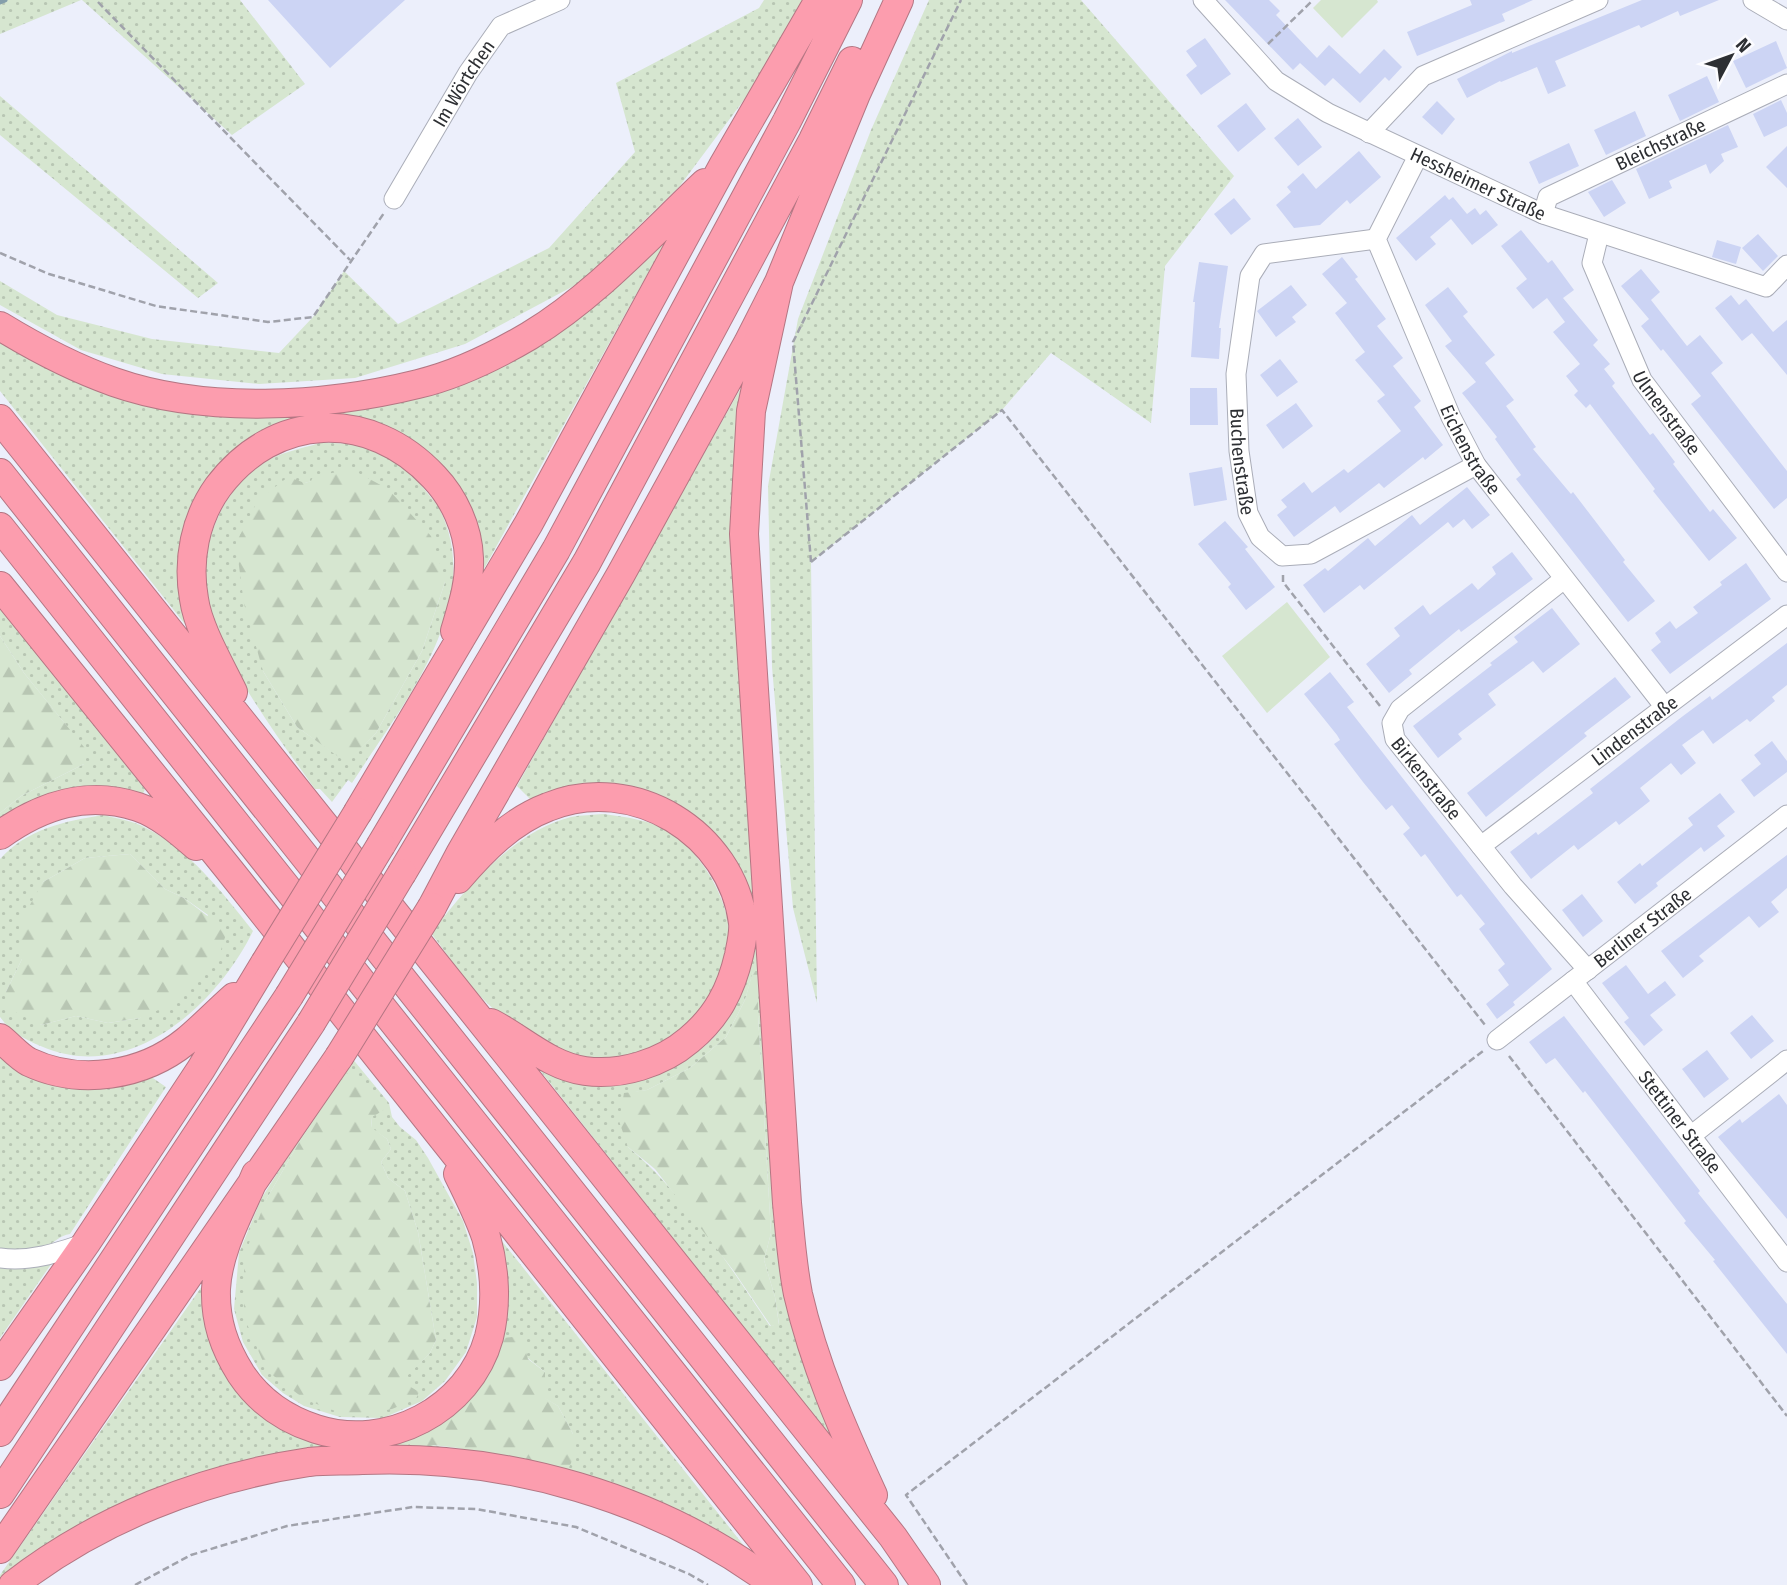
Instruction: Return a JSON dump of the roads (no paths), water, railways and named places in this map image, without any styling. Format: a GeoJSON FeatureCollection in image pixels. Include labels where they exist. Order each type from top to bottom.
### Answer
{"type":"FeatureCollection","features":[{"type":"Feature","properties":{"kind":"highway"},"geometry":{"type":"LineString","coordinates":[[0,1366],[86,1243],[201,1069],[442,672],[536,511],[724,164],[819,0]]}},
{"type":"Feature","properties":{"kind":"highway"},"geometry":{"type":"LineString","coordinates":[[0,1432],[289,996],[556,550],[787,121],[848,0]]}},
{"type":"Feature","properties":{"kind":"highway"},"geometry":{"type":"LineString","coordinates":[[0,1494],[311,1023],[587,562],[813,140],[883,0]]}},
{"type":"Feature","properties":{"kind":"highway"},"geometry":{"type":"LineString","coordinates":[[0,1549],[338,1057],[432,908],[460,853],[621,574],[779,282],[856,94],[899,0]]}},
{"type":"Feature","properties":{"kind":"highway"},"geometry":{"type":"LineString","coordinates":[[0,326],[44,353],[115,383],[180,399],[275,404],[352,397],[419,384],[485,360],[530,335],[579,300],[724,164]]}},
{"type":"Feature","properties":{"kind":"highway"},"geometry":{"type":"LineString","coordinates":[[779,282],[751,411],[744,534],[786,1203],[798,1291],[811,1342],[846,1438],[893,1537]]}},
{"type":"Feature","properties":{"kind":"highway"},"geometry":{"type":"LineString","coordinates":[[0,419],[893,1537],[926,1585]]}},
{"type":"Feature","properties":{"kind":"highway"},"geometry":{"type":"LineString","coordinates":[[260,744],[212,649],[194,600],[192,564],[197,530],[203,510],[212,495],[240,462],[257,449],[286,434],[341,427],[366,432],[406,451],[444,487],[461,522],[469,556],[465,595],[442,672]]}},
{"type":"Feature","properties":{"kind":"highway"},"geometry":{"type":"LineString","coordinates":[[0,473],[884,1585]]}},
{"type":"Feature","properties":{"kind":"highway"},"geometry":{"type":"LineString","coordinates":[[0,527],[841,1585]]}},
{"type":"Feature","properties":{"kind":"highway"},"geometry":{"type":"LineString","coordinates":[[0,586],[436,1129],[797,1585]]}},
{"type":"Feature","properties":{"kind":"highway"},"geometry":{"type":"LineString","coordinates":[[432,908],[500,835],[548,807],[574,799],[598,797],[625,798],[646,803],[665,812],[701,841],[716,858],[732,887],[743,925],[740,949],[729,990],[709,1021],[677,1050],[649,1063],[614,1071],[585,1071],[552,1062],[508,1032],[478,1016]]}},
{"type":"Feature","properties":{"kind":"highway"},"geometry":{"type":"LineString","coordinates":[[0,835],[22,819],[58,804],[97,799],[139,807],[177,830],[204,854],[226,867]]}},
{"type":"Feature","properties":{"kind":"highway"},"geometry":{"type":"LineString","coordinates":[[0,1038],[27,1061],[72,1075],[115,1074],[153,1061],[185,1042],[262,968]]}},
{"type":"Feature","properties":{"kind":"highway"},"geometry":{"type":"LineString","coordinates":[[257,1174],[226,1244],[216,1285],[220,1334],[232,1359],[248,1384],[270,1406],[300,1423],[325,1432],[349,1435],[372,1436],[392,1432],[414,1424],[454,1397],[480,1358],[494,1313],[492,1264],[485,1236],[436,1129]]}},
{"type":"Feature","properties":{"kind":"highway"},"geometry":{"type":"LineString","coordinates":[[13,1585],[47,1558],[114,1521],[179,1494],[246,1475],[310,1462],[402,1458],[481,1464],[556,1481],[620,1502],[703,1539],[775,1585]]}},
{"type":"Feature","properties":{"kind":"street","name":"Im Wörtchen"},"geometry":{"type":"LineString","coordinates":[[394,199],[468,73],[501,26],[560,0]]}},
{"type":"Feature","properties":{"kind":"street","name":"Hessheimer Straße"},"geometry":{"type":"LineString","coordinates":[[1203,0],[1276,81],[1328,113],[1369,133],[1543,214],[1599,234],[1766,287],[1784,275]]}},
{"type":"Feature","properties":{"kind":"street"},"geometry":{"type":"LineString","coordinates":[[1369,133],[1423,76],[1598,0]]}},
{"type":"Feature","properties":{"kind":"street"},"geometry":{"type":"LineString","coordinates":[[1753,0],[1783,14]]}},
{"type":"Feature","properties":{"kind":"street","name":"Bleichstraße"},"geometry":{"type":"LineString","coordinates":[[1543,214],[1548,197],[1787,84]]}},
{"type":"Feature","properties":{"kind":"street"},"geometry":{"type":"LineString","coordinates":[[1376,239],[1418,156]]}},
{"type":"Feature","properties":{"kind":"street","name":"Ulmenstraße"},"geometry":{"type":"LineString","coordinates":[[1599,234],[1592,263],[1642,380],[1787,572]]}},
{"type":"Feature","properties":{"kind":"street","name":"Eichenstraße"},"geometry":{"type":"LineString","coordinates":[[1376,239],[1451,417],[1476,465],[1664,706]]}},
{"type":"Feature","properties":{"kind":"street","name":"Buchenstraße"},"geometry":{"type":"LineString","coordinates":[[1376,239],[1264,254],[1250,276],[1236,374],[1239,452],[1248,513],[1260,537],[1282,556],[1311,554],[1476,465]]}},
{"type":"Feature","properties":{"kind":"street","name":"Birkenstraße"},"geometry":{"type":"LineString","coordinates":[[1564,579],[1400,709],[1392,723],[1395,740],[1581,975]]}},
{"type":"Feature","properties":{"kind":"street","name":"Lindenstraße"},"geometry":{"type":"LineString","coordinates":[[1481,846],[1787,615]]}},
{"type":"Feature","properties":{"kind":"street","name":"Berliner Straße"},"geometry":{"type":"LineString","coordinates":[[1497,1040],[1787,815]]}},
{"type":"Feature","properties":{"kind":"street","name":"Stettiner Straße"},"geometry":{"type":"LineString","coordinates":[[1581,975],[1692,1135],[1787,1262]]}},
{"type":"Feature","properties":{"kind":"street"},"geometry":{"type":"LineString","coordinates":[[1692,1135],[1787,1060]]}},
{"type":"Feature","properties":{"kind":"street"},"geometry":{"type":"LineString","coordinates":[[0,1258],[17,1260],[43,1257],[86,1243]]}},
{"type":"Feature","properties":{"kind":"waterway"},"geometry":{"type":"LineString","coordinates":[[0,2],[5,0]]}}]}
